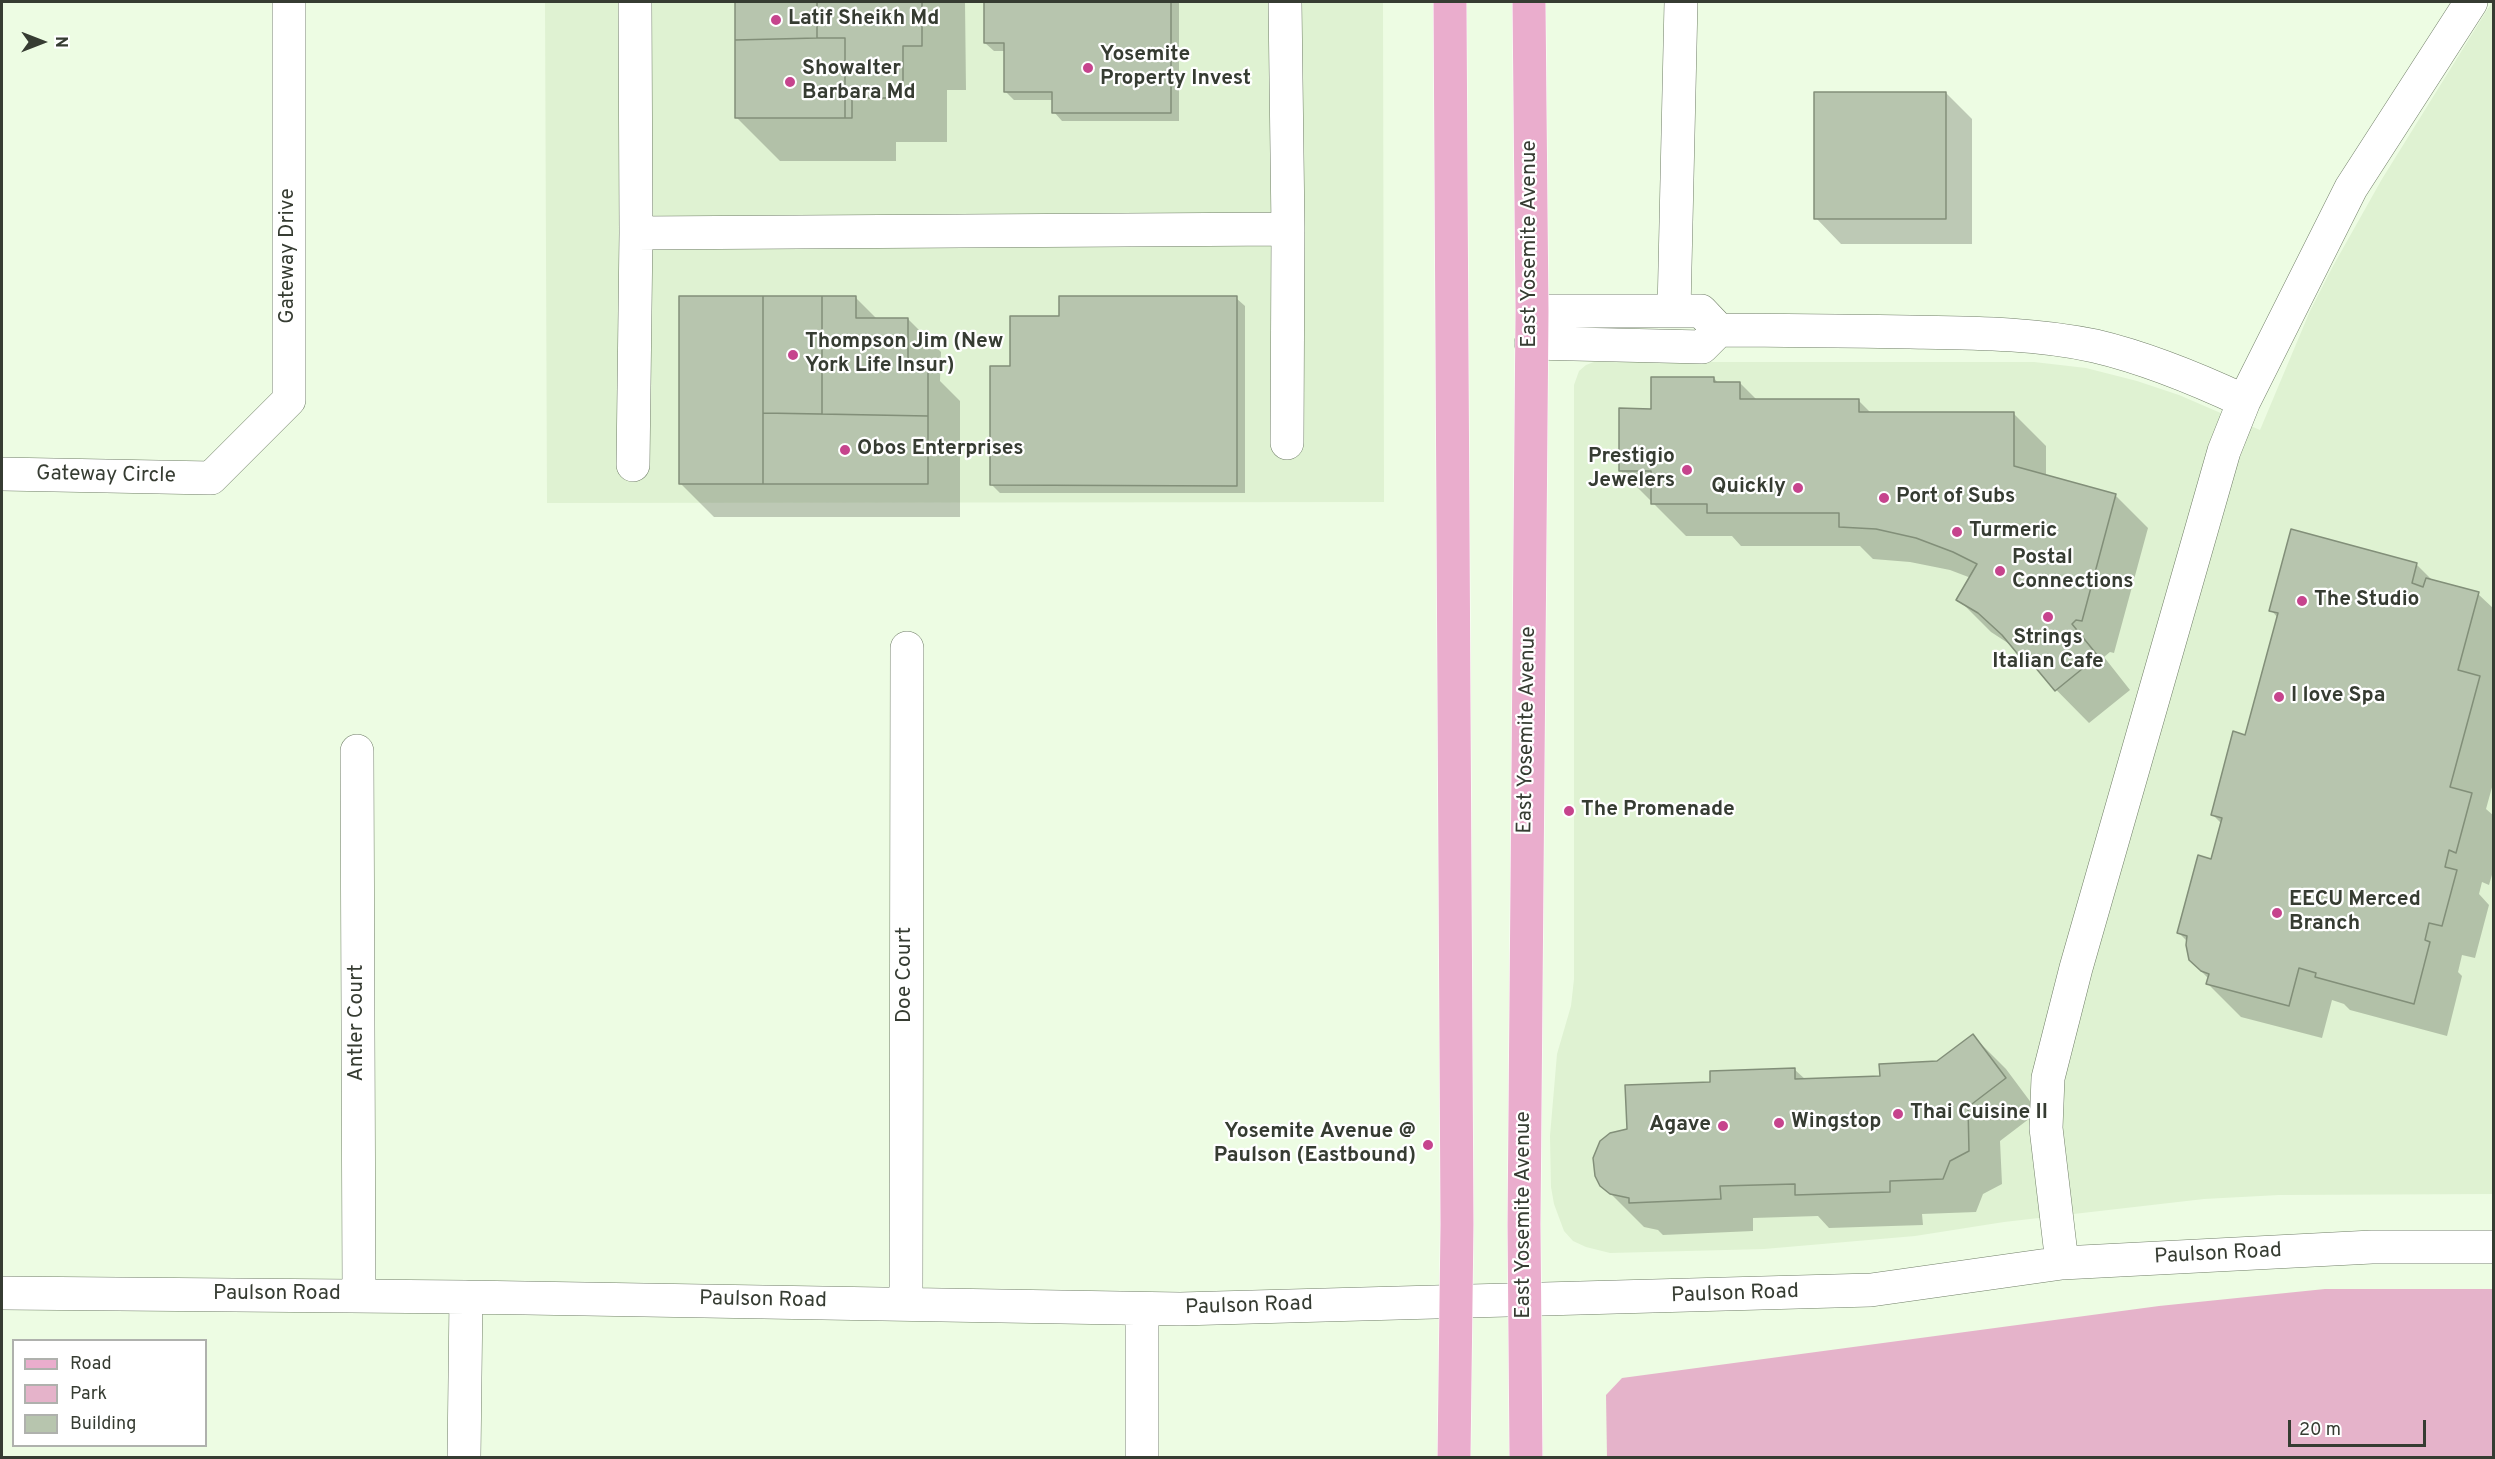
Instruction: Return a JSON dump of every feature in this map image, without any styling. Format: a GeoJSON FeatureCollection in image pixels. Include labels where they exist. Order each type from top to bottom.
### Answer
{"type":"FeatureCollection","features":[{"type":"Feature","properties":{"kind":"main road"},"geometry":{"type":"LineString","coordinates":[[1450,2],[1456,1301],[1454,1458]]}},
{"type":"Feature","properties":{"kind":"main road","name":"East Yosemite Avenue"},"geometry":{"type":"LineString","coordinates":[[1526,1458],[1524,1299],[1532,311],[1528,2]]}},
{"type":"Feature","properties":{"kind":"street","name":"Gateway Drive"},"geometry":{"type":"LineString","coordinates":[[211,478],[290,400],[290,2]]}},
{"type":"Feature","properties":{"kind":"street"},"geometry":{"type":"LineString","coordinates":[[633,465],[636,232],[635,2]]}},
{"type":"Feature","properties":{"kind":"street"},"geometry":{"type":"LineString","coordinates":[[1286,2],[1287,443]]}},
{"type":"Feature","properties":{"kind":"street"},"geometry":{"type":"LineString","coordinates":[[1674,311],[1681,2]]}},
{"type":"Feature","properties":{"kind":"street"},"geometry":{"type":"LineString","coordinates":[[2062,1263],[2046,1128],[2048,1078],[2052,1055],[2224,451],[2244,401],[2351,188],[2471,2]]}},
{"type":"Feature","properties":{"kind":"street"},"geometry":{"type":"LineString","coordinates":[[636,232],[1288,229]]}},
{"type":"Feature","properties":{"kind":"street"},"geometry":{"type":"LineString","coordinates":[[1532,311],[1701,311],[1719,330],[2008,334],[2051,339],[2097,347],[2123,355],[2199,380],[2244,401]]}},
{"type":"Feature","properties":{"kind":"street"},"geometry":{"type":"LineString","coordinates":[[1531,343],[1702,347],[1719,330]]}},
{"type":"Feature","properties":{"kind":"street","name":"Gateway Circle"},"geometry":{"type":"LineString","coordinates":[[2,474],[211,478]]}},
{"type":"Feature","properties":{"kind":"street","name":"Doe Court"},"geometry":{"type":"LineString","coordinates":[[906,1303],[907,648]]}},
{"type":"Feature","properties":{"kind":"street","name":"Antler Court"},"geometry":{"type":"LineString","coordinates":[[357,751],[359,1296]]}},
{"type":"Feature","properties":{"kind":"street","name":"Paulson Road"},"geometry":{"type":"LineString","coordinates":[[2,1293],[906,1303],[1142,1310],[1524,1299],[1581,1300],[1871,1290],[2062,1263],[2372,1247],[2493,1247]]}},
{"type":"Feature","properties":{"kind":"street"},"geometry":{"type":"LineString","coordinates":[[464,1458],[466,1297]]}},
{"type":"Feature","properties":{"kind":"street"},"geometry":{"type":"LineString","coordinates":[[1142,1310],[1142,1458]]}},
{"type":"Feature","properties":{"kind":"shaded area"},"geometry":{"type":"Polygon","coordinates":[[[545,2],[1383,2],[1384,502],[547,503],[545,2]]]}},
{"type":"Feature","properties":{"kind":"shaded area"},"geometry":{"type":"Polygon","coordinates":[[[2492,2],[2493,1194],[2279,1195],[2204,1199],[2004,1222],[1915,1236],[1764,1249],[1610,1253],[1573,1241],[1564,1231],[1554,1204],[1551,1187],[1550,1136],[1557,1054],[1571,1006],[1574,979],[1574,385],[1579,371],[1594,362],[2034,362],[2086,368],[2137,381],[2179,395],[2260,430],[2310,311],[2333,266],[2382,179],[2492,2]]]}},
{"type":"Feature","properties":{"kind":"green space"},"geometry":{"type":"Polygon","coordinates":[[[2325,1289],[2493,1289],[2493,1457],[1607,1457],[1606,1395],[1622,1378],[2159,1306],[2325,1289]]]}},
{"type":"Feature","properties":{"kind":"building","name":"Latif Sheikh Md"},"geometry":{"type":"Polygon","coordinates":[[[735,2],[817,2],[817,38],[735,40],[735,2]]]}},
{"type":"Feature","properties":{"kind":"building"},"geometry":{"type":"Polygon","coordinates":[[[817,2],[922,2],[922,46],[903,46],[903,98],[852,98],[852,118],[845,118],[845,38],[817,38],[817,2]]]}},
{"type":"Feature","properties":{"kind":"building","name":"Yosemite Property Invest"},"geometry":{"type":"Polygon","coordinates":[[[984,2],[1171,2],[1171,113],[1052,113],[1052,92],[1004,92],[1004,43],[984,43],[984,2]]]}},
{"type":"Feature","properties":{"kind":"building","name":"Showalter Barbara Md"},"geometry":{"type":"Polygon","coordinates":[[[845,38],[845,118],[735,118],[735,40],[845,38]]]}},
{"type":"Feature","properties":{"kind":"building"},"geometry":{"type":"Polygon","coordinates":[[[1814,92],[1946,92],[1946,219],[1814,219],[1814,92]]]}},
{"type":"Feature","properties":{"kind":"building"},"geometry":{"type":"Polygon","coordinates":[[[679,296],[763,296],[763,484],[679,484],[679,296]]]}},
{"type":"Feature","properties":{"kind":"building","name":"Thompson Jim (New York Life Insur)"},"geometry":{"type":"Polygon","coordinates":[[[763,296],[822,296],[822,414],[763,413],[763,296]]]}},
{"type":"Feature","properties":{"kind":"building"},"geometry":{"type":"Polygon","coordinates":[[[822,296],[856,296],[856,318],[908,318],[908,366],[928,366],[928,416],[822,414],[822,296]]]}},
{"type":"Feature","properties":{"kind":"building"},"geometry":{"type":"Polygon","coordinates":[[[1059,296],[1237,296],[1237,486],[990,485],[990,366],[1010,366],[1010,316],[1059,316],[1059,296]]]}},
{"type":"Feature","properties":{"kind":"building"},"geometry":{"type":"Polygon","coordinates":[[[1651,377],[1714,377],[1714,382],[1740,382],[1740,399],[1859,399],[1859,412],[2014,412],[2014,466],[2116,494],[2082,621],[2076,620],[2072,624],[2098,656],[2055,691],[2025,655],[2021,658],[2002,635],[1978,613],[1956,600],[1977,564],[1916,538],[1876,529],[1839,527],[1839,513],[1707,513],[1707,504],[1651,504],[1651,471],[1619,471],[1619,408],[1651,409],[1651,377]]]}},
{"type":"Feature","properties":{"kind":"building","name":"Obos Enterprises"},"geometry":{"type":"Polygon","coordinates":[[[763,413],[928,416],[928,484],[763,484],[763,413]]]}},
{"type":"Feature","properties":{"kind":"building"},"geometry":{"type":"Polygon","coordinates":[[[2291,529],[2417,563],[2412,583],[2423,587],[2426,578],[2479,592],[2458,670],[2480,676],[2450,787],[2472,793],[2456,853],[2449,850],[2445,867],[2457,870],[2442,926],[2429,923],[2425,940],[2430,942],[2414,1004],[2315,977],[2316,973],[2299,968],[2289,1006],[2206,984],[2209,974],[2201,971],[2189,960],[2187,936],[2177,933],[2198,855],[2211,859],[2222,818],[2211,815],[2233,731],[2245,735],[2278,613],[2269,611],[2291,529]]]}},
{"type":"Feature","properties":{"kind":"building"},"geometry":{"type":"Polygon","coordinates":[[[1973,1034],[2006,1078],[1968,1107],[1969,1151],[1950,1161],[1943,1179],[1890,1181],[1890,1192],[1795,1195],[1795,1184],[1720,1186],[1721,1199],[1629,1203],[1629,1198],[1610,1194],[1600,1186],[1595,1176],[1593,1158],[1600,1141],[1610,1133],[1627,1129],[1625,1085],[1710,1082],[1710,1071],[1795,1068],[1795,1079],[1880,1076],[1879,1064],[1937,1061],[1973,1034]]]}},
{"type":"Feature","properties":{"kind":"place","name":"Latif Sheikh Md"},"geometry":{"type":"Point","coordinates":[776,20]}},
{"type":"Feature","properties":{"kind":"place","name":"Yosemite Property Invest"},"geometry":{"type":"Point","coordinates":[1088,68]}},
{"type":"Feature","properties":{"kind":"place","name":"Showalter Barbara Md"},"geometry":{"type":"Point","coordinates":[790,82]}},
{"type":"Feature","properties":{"kind":"place","name":"Thompson Jim (New York Life Insur)"},"geometry":{"type":"Point","coordinates":[793,355]}},
{"type":"Feature","properties":{"kind":"place","name":"Obos Enterprises"},"geometry":{"type":"Point","coordinates":[845,450]}},
{"type":"Feature","properties":{"kind":"place","name":"Prestigio Jewelers"},"geometry":{"type":"Point","coordinates":[1687,470]}},
{"type":"Feature","properties":{"kind":"place","name":"Quickly"},"geometry":{"type":"Point","coordinates":[1798,488]}},
{"type":"Feature","properties":{"kind":"place","name":"Port of Subs"},"geometry":{"type":"Point","coordinates":[1884,498]}},
{"type":"Feature","properties":{"kind":"place","name":"Turmeric"},"geometry":{"type":"Point","coordinates":[1957,532]}},
{"type":"Feature","properties":{"kind":"place","name":"Postal Connections"},"geometry":{"type":"Point","coordinates":[2000,571]}},
{"type":"Feature","properties":{"kind":"place","name":"The Studio"},"geometry":{"type":"Point","coordinates":[2302,601]}},
{"type":"Feature","properties":{"kind":"place","name":"Strings Italian Cafe"},"geometry":{"type":"Point","coordinates":[2048,617]}},
{"type":"Feature","properties":{"kind":"place","name":"I love Spa"},"geometry":{"type":"Point","coordinates":[2279,697]}},
{"type":"Feature","properties":{"kind":"place","name":"The Promenade"},"geometry":{"type":"Point","coordinates":[1569,811]}},
{"type":"Feature","properties":{"kind":"place","name":"EECU Merced Branch"},"geometry":{"type":"Point","coordinates":[2277,913]}},
{"type":"Feature","properties":{"kind":"place","name":"Thai Cuisine II"},"geometry":{"type":"Point","coordinates":[1898,1114]}},
{"type":"Feature","properties":{"kind":"place","name":"Wingstop"},"geometry":{"type":"Point","coordinates":[1779,1123]}},
{"type":"Feature","properties":{"kind":"place","name":"Agave"},"geometry":{"type":"Point","coordinates":[1723,1126]}},
{"type":"Feature","properties":{"kind":"place","name":"Yosemite Avenue @ Paulson (Eastbound)"},"geometry":{"type":"Point","coordinates":[1428,1145]}}]}
